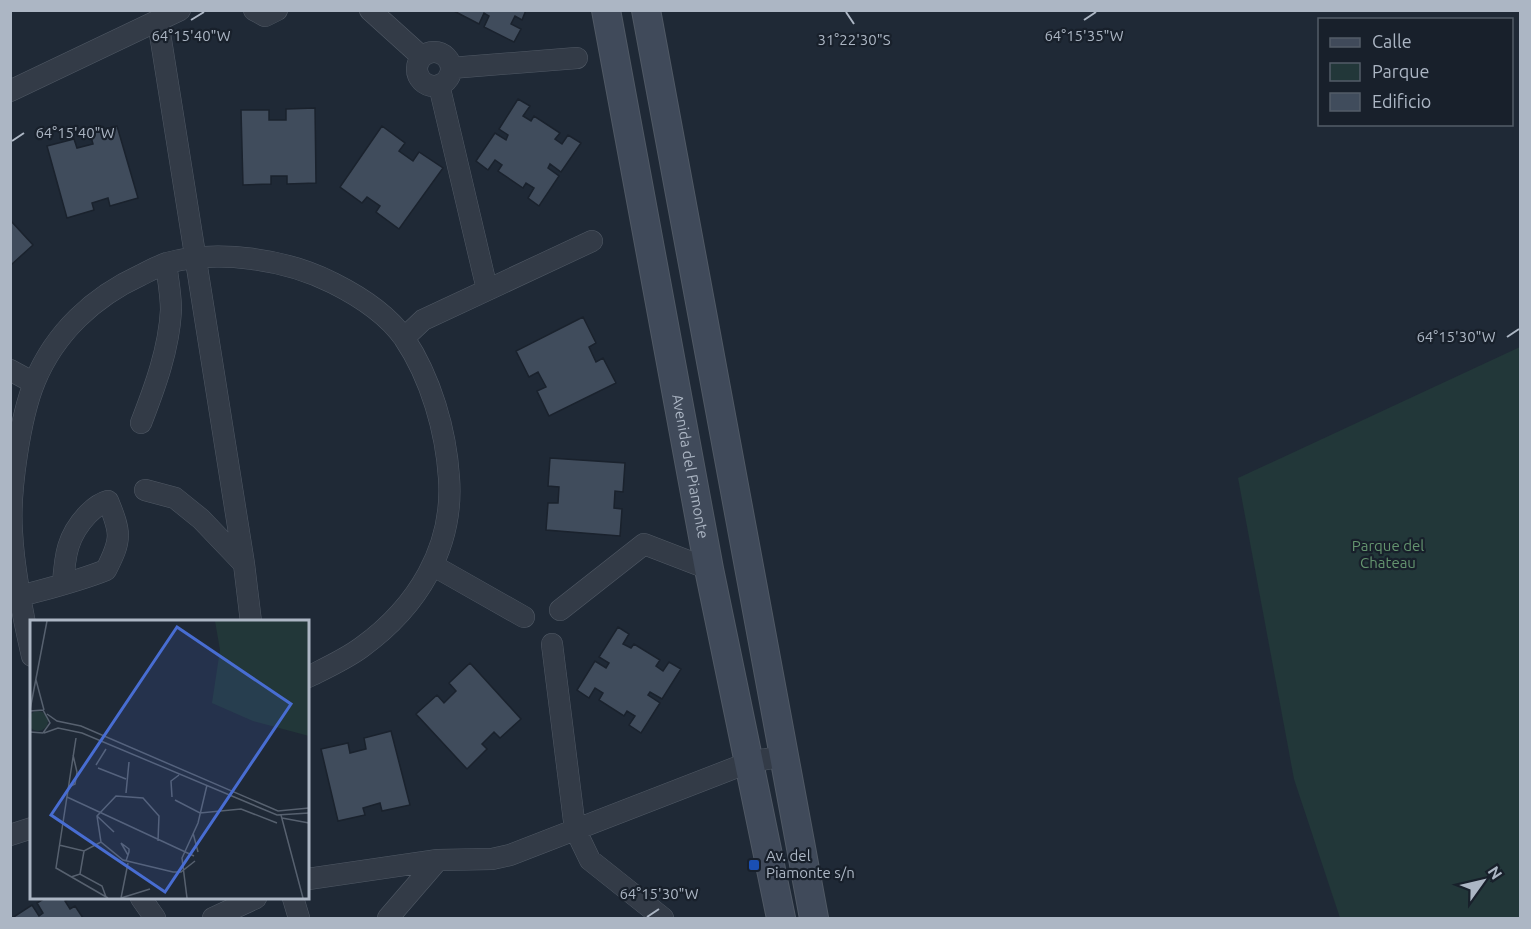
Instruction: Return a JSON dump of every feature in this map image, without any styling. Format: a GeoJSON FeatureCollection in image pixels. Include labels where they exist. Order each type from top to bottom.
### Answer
{"type":"FeatureCollection","features":[{"type":"Feature","properties":{"kind":"street"},"geometry":{"type":"LineString","coordinates":[[10,91],[180,10]]}},
{"type":"Feature","properties":{"kind":"street"},"geometry":{"type":"LineString","coordinates":[[254,10],[265,16],[277,10]]}},
{"type":"Feature","properties":{"kind":"street"},"geometry":{"type":"LineString","coordinates":[[370,10],[422,57]]}},
{"type":"Feature","properties":{"kind":"street","name":"Avenida del Piamonte"},"geometry":{"type":"LineString","coordinates":[[606,10],[709,569],[782,918]]}},
{"type":"Feature","properties":{"kind":"street"},"geometry":{"type":"LineString","coordinates":[[646,10],[814,918]]}},
{"type":"Feature","properties":{"kind":"street"},"geometry":{"type":"LineString","coordinates":[[158,21],[251,620]]}},
{"type":"Feature","properties":{"kind":"street"},"geometry":{"type":"LineString","coordinates":[[487,289],[445,77],[447,58],[442,54],[432,52],[422,57],[417,67],[420,78],[428,85],[445,77],[576,58]]}},
{"type":"Feature","properties":{"kind":"street"},"geometry":{"type":"LineString","coordinates":[[404,338],[423,320],[592,241]]}},
{"type":"Feature","properties":{"kind":"street"},"geometry":{"type":"LineString","coordinates":[[30,649],[19,610],[11,531],[21,433],[34,383],[47,356],[68,327],[97,300],[131,280],[166,264],[196,259],[243,258],[280,263],[317,274],[355,294],[383,316],[404,338],[423,375],[447,454],[450,495],[445,533],[434,566],[403,611],[383,631],[360,649],[309,676]]}},
{"type":"Feature","properties":{"kind":"street"},"geometry":{"type":"LineString","coordinates":[[141,423],[166,349],[171,310],[166,264]]}},
{"type":"Feature","properties":{"kind":"street"},"geometry":{"type":"LineString","coordinates":[[10,370],[34,383]]}},
{"type":"Feature","properties":{"kind":"street"},"geometry":{"type":"LineString","coordinates":[[146,490],[175,498],[201,519],[244,564]]}},
{"type":"Feature","properties":{"kind":"street"},"geometry":{"type":"LineString","coordinates":[[560,610],[644,544],[709,569]]}},
{"type":"Feature","properties":{"kind":"street"},"geometry":{"type":"LineString","coordinates":[[434,566],[524,617]]}},
{"type":"Feature","properties":{"kind":"street"},"geometry":{"type":"LineString","coordinates":[[19,610],[63,584]]}},
{"type":"Feature","properties":{"kind":"street"},"geometry":{"type":"LineString","coordinates":[[552,644],[575,829],[590,860],[663,918]]}},
{"type":"Feature","properties":{"kind":"street"},"geometry":{"type":"LineString","coordinates":[[309,879],[438,860],[492,859],[510,855],[750,762],[784,756]]}},
{"type":"Feature","properties":{"kind":"street"},"geometry":{"type":"LineString","coordinates":[[10,835],[30,829]]}},
{"type":"Feature","properties":{"kind":"street"},"geometry":{"type":"LineString","coordinates":[[388,918],[438,860]]}},
{"type":"Feature","properties":{"kind":"street"},"geometry":{"type":"LineString","coordinates":[[142,899],[155,918]]}},
{"type":"Feature","properties":{"kind":"street"},"geometry":{"type":"LineString","coordinates":[[213,918],[252,899]]}},
{"type":"Feature","properties":{"kind":"street"},"geometry":{"type":"LineString","coordinates":[[294,899],[299,918]]}},
{"type":"Feature","properties":{"kind":"green space","name":"Parque del Chateau"},"geometry":{"type":"Polygon","coordinates":[[[1520,347],[1520,918],[1340,918],[1294,779],[1238,478],[1520,347]]]}},
{"type":"Feature","properties":{"kind":"building"},"geometry":{"type":"Polygon","coordinates":[[[452,10],[526,10],[522,20],[515,16],[511,24],[521,29],[514,42],[484,27],[489,16],[484,13],[479,24],[452,10]]]}},
{"type":"Feature","properties":{"kind":"building"},"geometry":{"type":"Polygon","coordinates":[[[518,99],[530,106],[523,116],[531,121],[534,116],[560,133],[555,139],[562,144],[568,135],[581,143],[561,172],[550,164],[548,168],[559,176],[539,206],[528,198],[534,188],[526,183],[523,188],[498,171],[502,165],[495,160],[488,170],[476,161],[495,133],[506,140],[508,135],[499,129],[518,99]]]}},
{"type":"Feature","properties":{"kind":"building"},"geometry":{"type":"Polygon","coordinates":[[[315,108],[316,183],[287,184],[287,176],[271,176],[271,184],[243,185],[241,110],[269,110],[269,120],[286,120],[286,109],[315,108]]]}},
{"type":"Feature","properties":{"kind":"building"},"geometry":{"type":"Polygon","coordinates":[[[117,126],[138,198],[110,206],[108,198],[92,203],[94,210],[67,218],[47,146],[74,139],[77,148],[93,144],[90,133],[117,126]]]}},
{"type":"Feature","properties":{"kind":"building"},"geometry":{"type":"Polygon","coordinates":[[[382,126],[405,143],[399,151],[413,161],[419,152],[443,168],[399,229],[376,212],[380,206],[367,197],[362,203],[340,187],[382,126]]]}},
{"type":"Feature","properties":{"kind":"building"},"geometry":{"type":"Polygon","coordinates":[[[10,220],[33,245],[12,264],[10,262],[10,220]]]}},
{"type":"Feature","properties":{"kind":"building"},"geometry":{"type":"Polygon","coordinates":[[[583,317],[596,343],[589,347],[596,362],[603,358],[616,383],[549,416],[537,391],[546,387],[538,372],[529,377],[516,351],[583,317]]]}},
{"type":"Feature","properties":{"kind":"building"},"geometry":{"type":"Polygon","coordinates":[[[550,458],[625,463],[623,492],[615,491],[614,508],[622,509],[620,536],[546,530],[548,503],[558,503],[559,487],[548,486],[550,458]]]}},
{"type":"Feature","properties":{"kind":"building"},"geometry":{"type":"Polygon","coordinates":[[[618,627],[629,634],[623,644],[631,648],[634,644],[660,660],[656,666],[663,671],[669,662],[681,669],[662,699],[650,692],[648,695],[660,703],[641,733],[629,725],[635,716],[627,711],[624,716],[599,700],[603,693],[595,688],[589,698],[577,690],[595,661],[606,668],[609,663],[599,657],[618,627]]]}},
{"type":"Feature","properties":{"kind":"building"},"geometry":{"type":"Polygon","coordinates":[[[470,663],[521,719],[500,738],[494,732],[482,744],[487,749],[467,769],[416,714],[437,695],[444,703],[456,691],[449,683],[470,663]]]}},
{"type":"Feature","properties":{"kind":"building"},"geometry":{"type":"Polygon","coordinates":[[[391,731],[410,805],[382,811],[380,803],[363,808],[365,815],[338,821],[321,749],[348,743],[350,753],[366,749],[364,738],[391,731]]]}},
{"type":"Feature","properties":{"kind":"building"},"geometry":{"type":"Polygon","coordinates":[[[43,899],[68,899],[65,901],[70,909],[75,906],[83,918],[12,918],[32,905],[39,916],[43,913],[37,903],[43,899]]]}},
{"type":"Feature","properties":{"kind":"place","name":"Av. del Piamonte s/n"},"geometry":{"type":"Point","coordinates":[754,865]}}]}
